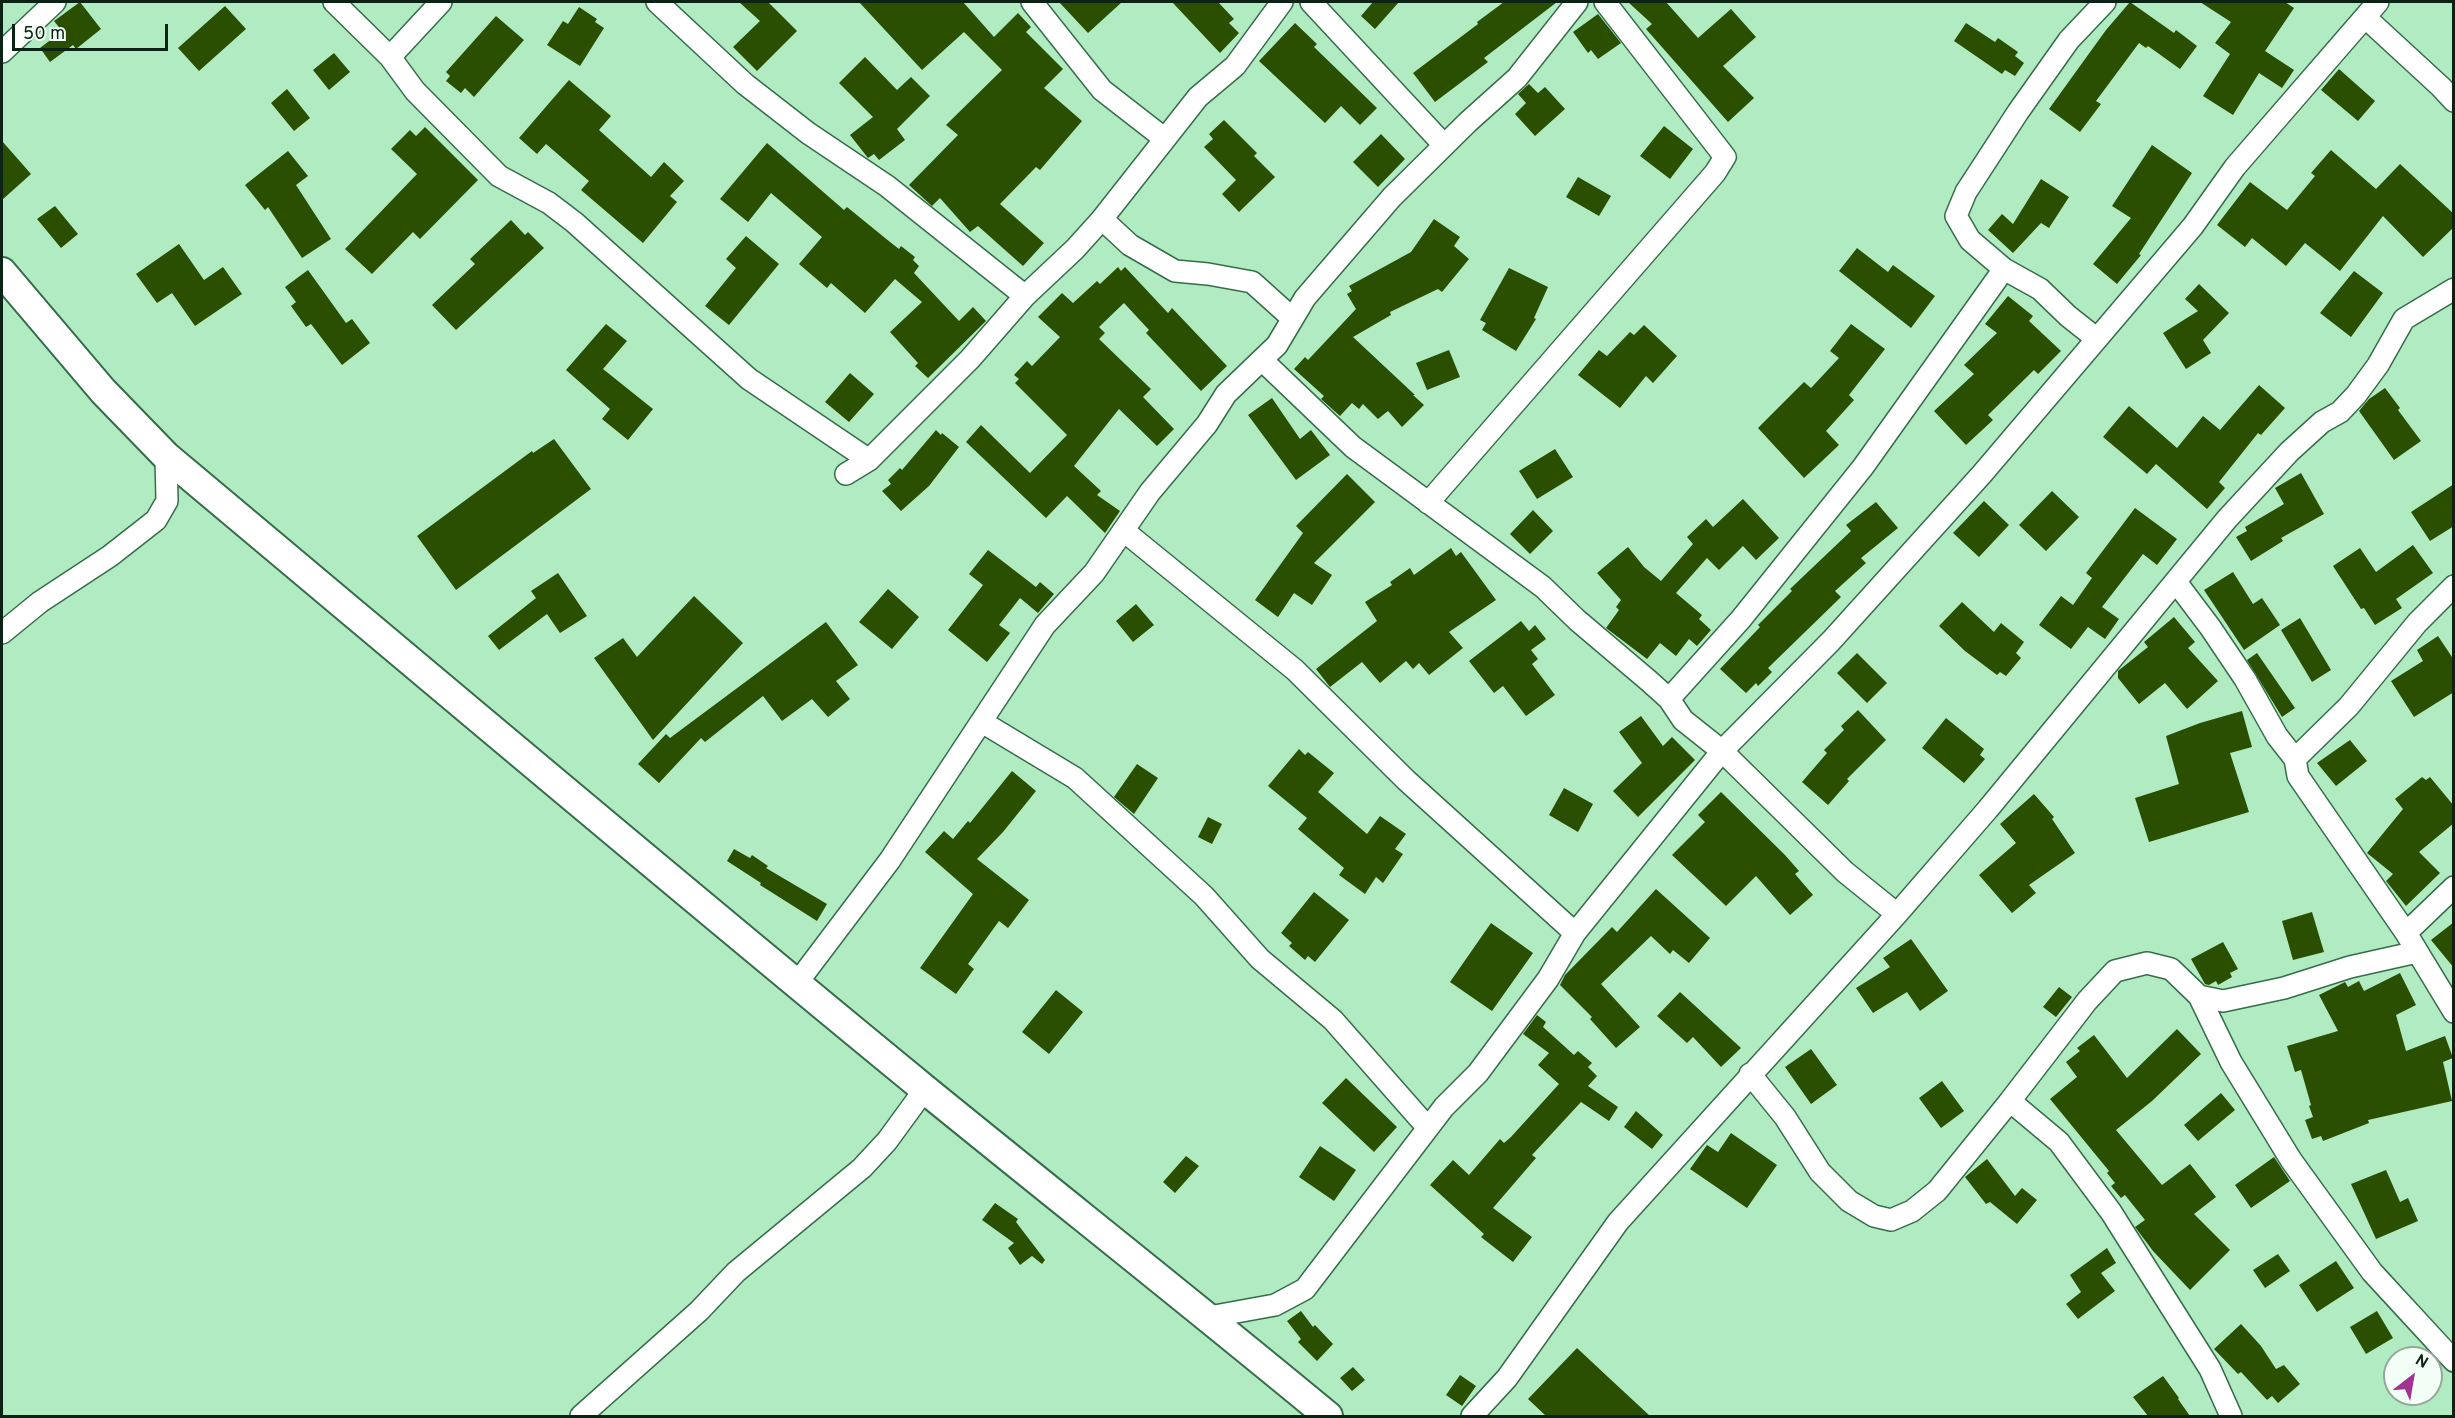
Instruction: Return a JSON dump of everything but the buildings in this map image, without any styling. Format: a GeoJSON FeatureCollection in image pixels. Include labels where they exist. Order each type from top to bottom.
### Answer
{"type":"FeatureCollection","features":[{"type":"Feature","properties":{"kind":"main road"},"geometry":{"type":"LineString","coordinates":[[2,272],[103,391],[166,456],[925,1089],[1209,1317],[1328,1416]]}},
{"type":"Feature","properties":{"kind":"street"},"geometry":{"type":"LineString","coordinates":[[2,52],[55,2]]}},
{"type":"Feature","properties":{"kind":"street"},"geometry":{"type":"LineString","coordinates":[[334,2],[390,57],[415,91],[499,176],[549,203],[574,222],[749,379],[869,460]]}},
{"type":"Feature","properties":{"kind":"street"},"geometry":{"type":"LineString","coordinates":[[390,57],[441,2]]}},
{"type":"Feature","properties":{"kind":"street"},"geometry":{"type":"LineString","coordinates":[[657,2],[745,84],[808,133],[887,186],[1025,296]]}},
{"type":"Feature","properties":{"kind":"street"},"geometry":{"type":"LineString","coordinates":[[1032,2],[1102,90],[1165,139]]}},
{"type":"Feature","properties":{"kind":"street"},"geometry":{"type":"LineString","coordinates":[[846,474],[869,460],[970,359],[1025,296],[1075,249],[1102,219],[1198,98],[1235,66],[1282,2]]}},
{"type":"Feature","properties":{"kind":"street"},"geometry":{"type":"LineString","coordinates":[[1311,2],[1444,145]]}},
{"type":"Feature","properties":{"kind":"street"},"geometry":{"type":"LineString","coordinates":[[797,983],[890,860],[1045,625],[1094,573],[1150,492],[1207,424],[1226,394],[1277,345],[1305,298],[1392,196],[1517,78],[1577,2]]}},
{"type":"Feature","properties":{"kind":"street"},"geometry":{"type":"LineString","coordinates":[[1428,503],[1707,182],[1725,157],[1605,2]]}},
{"type":"Feature","properties":{"kind":"street"},"geometry":{"type":"LineString","coordinates":[[2097,339],[2068,316],[2040,289],[2004,269],[1970,240],[1956,216],[1966,192],[2024,103],[2069,40],[2105,2]]}},
{"type":"Feature","properties":{"kind":"street"},"geometry":{"type":"LineString","coordinates":[[1209,1317],[1275,1305],[1305,1289],[1444,1107],[1478,1073],[1548,979],[1575,933],[1722,751],[1847,623],[1982,474],[2193,226],[2235,167],[2371,9],[2454,100]]}},
{"type":"Feature","properties":{"kind":"street"},"geometry":{"type":"LineString","coordinates":[[1102,219],[1130,245],[1175,271],[1252,282],[1292,318]]}},
{"type":"Feature","properties":{"kind":"street"},"geometry":{"type":"LineString","coordinates":[[1669,699],[1741,619],[1863,467],[2004,269]]}},
{"type":"Feature","properties":{"kind":"street"},"geometry":{"type":"LineString","coordinates":[[1472,1416],[1507,1378],[1618,1222],[1897,914],[1989,808],[2227,519],[2289,452],[2322,422],[2340,412],[2356,395],[2378,365],[2403,320],[2454,289]]}},
{"type":"Feature","properties":{"kind":"street"},"geometry":{"type":"LineString","coordinates":[[1262,360],[1353,447],[1543,587],[1669,699],[1683,720],[1722,751],[1845,872],[1897,914]]}},
{"type":"Feature","properties":{"kind":"street"},"geometry":{"type":"LineString","coordinates":[[2,633],[39,602],[110,556],[156,520],[167,501],[166,456]]}},
{"type":"Feature","properties":{"kind":"street"},"geometry":{"type":"LineString","coordinates":[[1124,531],[1295,670],[1406,780],[1575,933]]}},
{"type":"Feature","properties":{"kind":"street"},"geometry":{"type":"LineString","coordinates":[[2176,582],[2245,679],[2277,736],[2295,759],[2298,777],[2406,933],[2454,1011]]}},
{"type":"Feature","properties":{"kind":"street"},"geometry":{"type":"LineString","coordinates":[[2295,759],[2349,706],[2417,623],[2454,586]]}},
{"type":"Feature","properties":{"kind":"street"},"geometry":{"type":"LineString","coordinates":[[982,722],[1075,778],[1204,896],[1260,959],[1333,1020],[1428,1128]]}},
{"type":"Feature","properties":{"kind":"street"},"geometry":{"type":"LineString","coordinates":[[2406,933],[2454,887]]}},
{"type":"Feature","properties":{"kind":"street"},"geometry":{"type":"LineString","coordinates":[[2199,996],[2223,1001],[2284,988],[2350,967],[2417,952]]}},
{"type":"Feature","properties":{"kind":"street"},"geometry":{"type":"LineString","coordinates":[[1750,1074],[1785,1117],[1820,1172],[1849,1201],[1874,1216],[1891,1220],[1912,1211],[1937,1191],[2087,1001],[2115,971],[2147,963],[2171,969],[2199,996],[2231,1062],[2291,1160],[2372,1272],[2454,1360]]}},
{"type":"Feature","properties":{"kind":"street"},"geometry":{"type":"LineString","coordinates":[[581,1416],[699,1311],[736,1272],[862,1168],[887,1141],[925,1089]]}},
{"type":"Feature","properties":{"kind":"street"},"geometry":{"type":"LineString","coordinates":[[2010,1101],[2059,1142],[2111,1212],[2210,1369],[2231,1416]]}}]}
